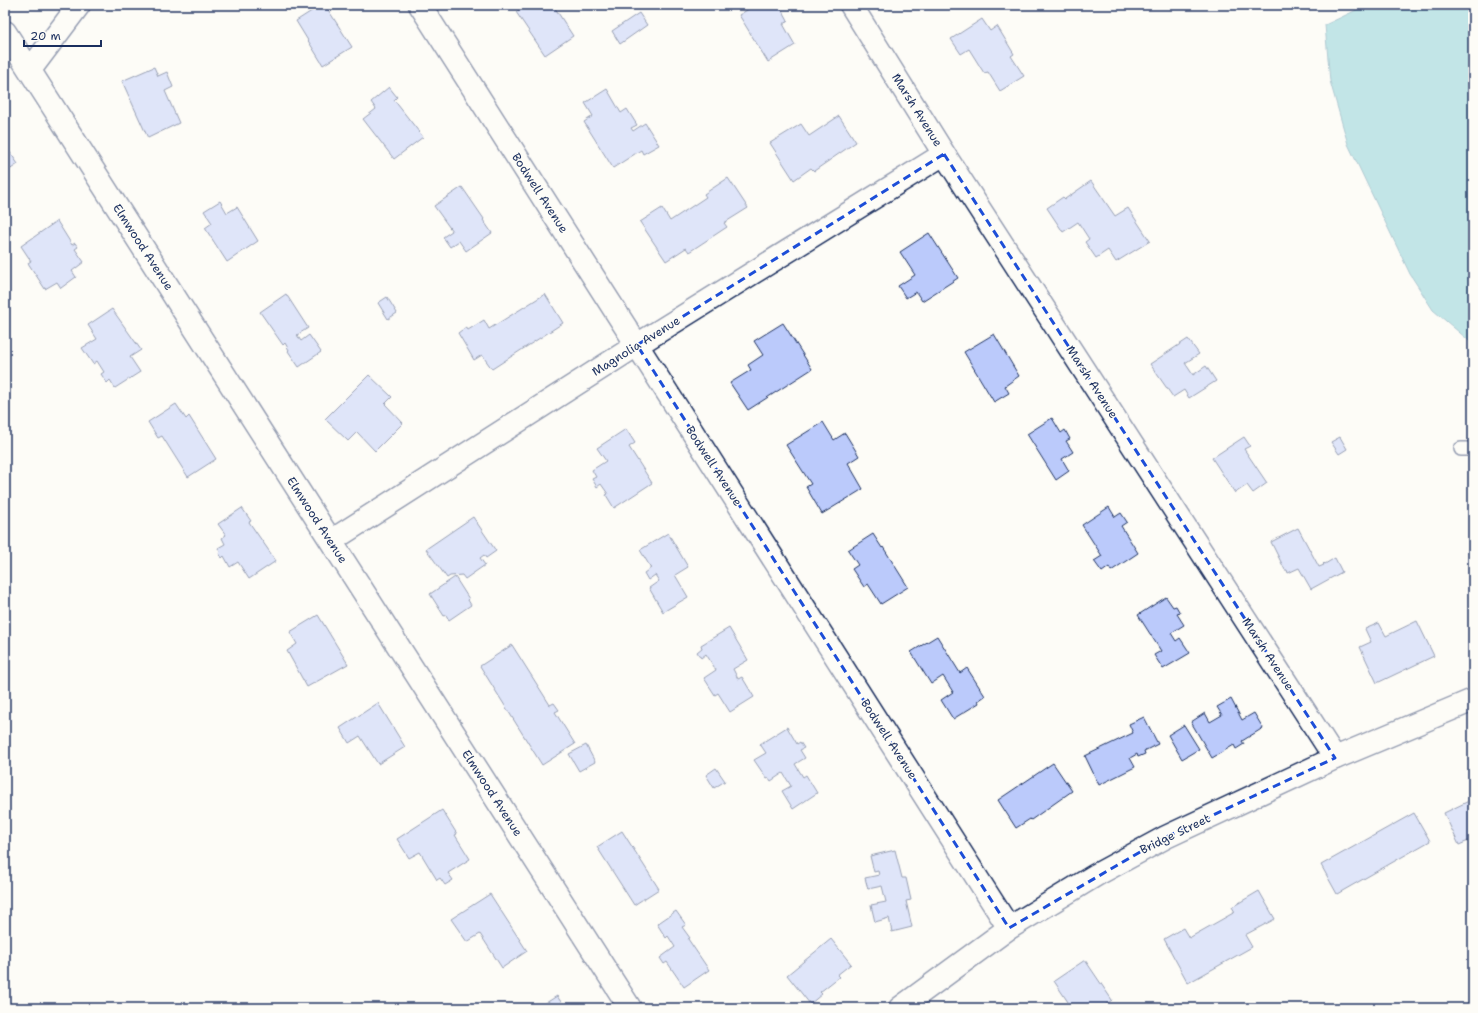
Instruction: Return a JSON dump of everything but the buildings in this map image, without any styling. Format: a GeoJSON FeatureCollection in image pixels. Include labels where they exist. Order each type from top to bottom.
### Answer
{"type":"FeatureCollection","features":[{"type":"Feature","properties":{"kind":"street"},"geometry":{"type":"LineString","coordinates":[[30,70],[79,5]]}},
{"type":"Feature","properties":{"kind":"street","name":"Bodwell Avenue"},"geometry":{"type":"LineString","coordinates":[[420,5],[1009,928]]}},
{"type":"Feature","properties":{"kind":"street","name":"Marsh Avenue"},"geometry":{"type":"LineString","coordinates":[[851,5],[944,154],[1335,758]]}},
{"type":"Feature","properties":{"kind":"street","name":"Elmwood Avenue"},"geometry":{"type":"LineString","coordinates":[[5,32],[630,1008]]}},
{"type":"Feature","properties":{"kind":"street","name":"Magnolia Avenue"},"geometry":{"type":"LineString","coordinates":[[331,541],[637,345],[944,154]]}},
{"type":"Feature","properties":{"kind":"street","name":"Bridge Street"},"geometry":{"type":"LineString","coordinates":[[900,1008],[1009,928],[1096,875],[1166,837],[1335,758],[1473,700]]}},
{"type":"Feature","properties":{"kind":"highlighted area"},"geometry":{"type":"Polygon","coordinates":[[[944,154],[1335,758],[1166,837],[1009,928],[637,345],[944,154]]]}},
{"type":"Feature","properties":{"kind":"water"},"geometry":{"type":"Polygon","coordinates":[[[1367,5],[1473,5],[1473,344],[1433,310],[1410,274],[1348,144],[1330,81],[1325,25],[1367,5]]]}}]}
